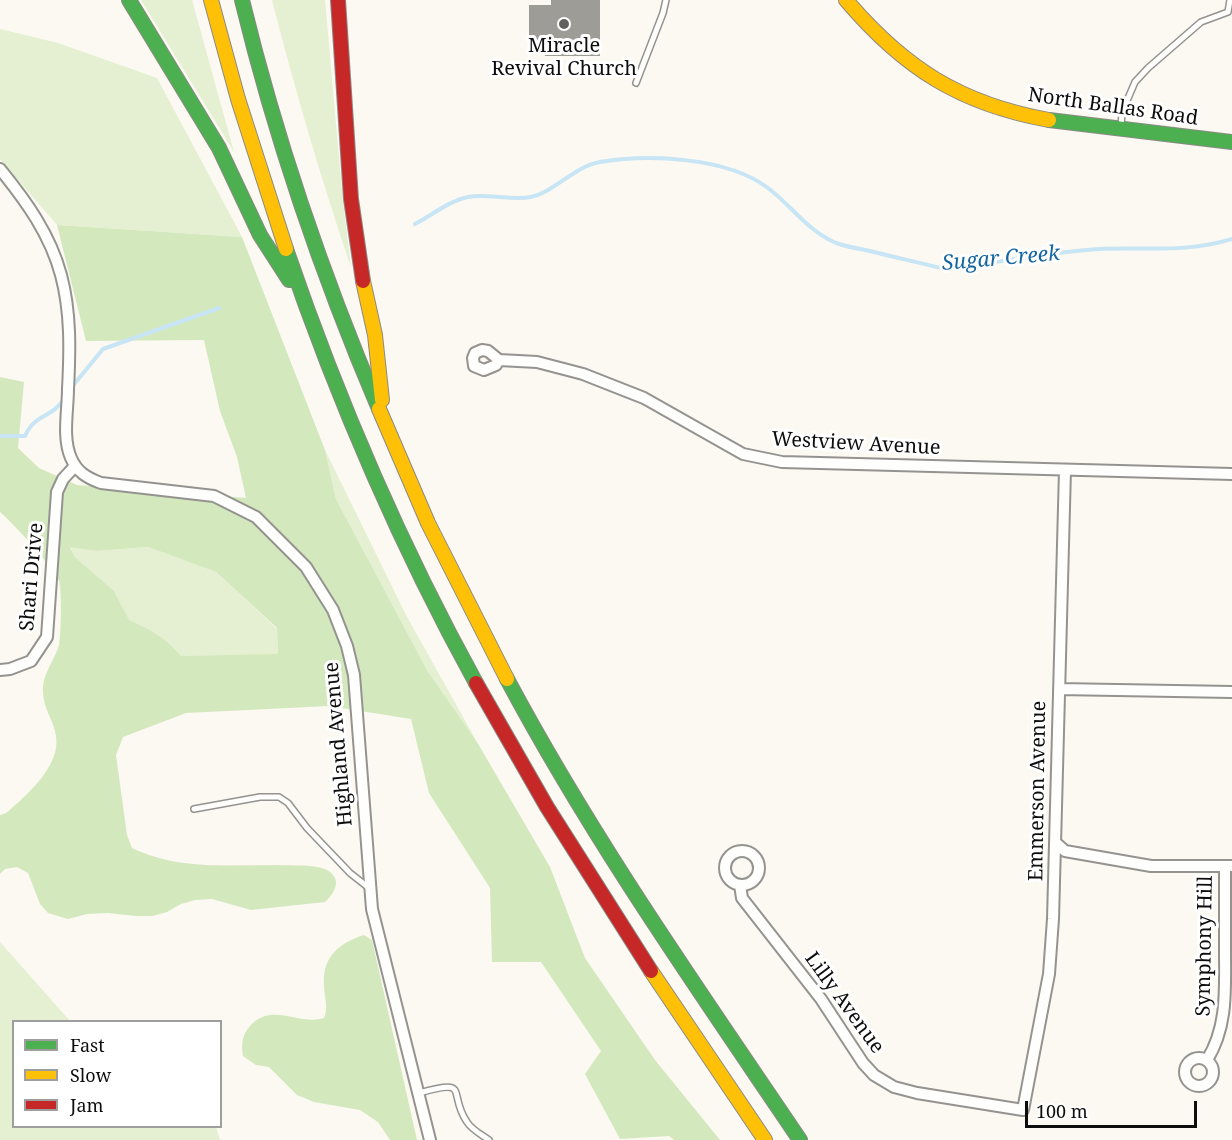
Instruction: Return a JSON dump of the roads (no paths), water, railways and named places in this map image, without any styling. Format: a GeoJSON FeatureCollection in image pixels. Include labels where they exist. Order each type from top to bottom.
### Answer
{"type":"FeatureCollection","features":[{"type":"Feature","properties":{"kind":"main road"},"geometry":{"type":"LineString","coordinates":[[129,0],[219,148],[260,235],[306,307]]}},
{"type":"Feature","properties":{"kind":"main road"},"geometry":{"type":"LineString","coordinates":[[211,0],[259,169],[306,307],[346,408],[430,595],[488,705],[583,867],[765,1140]]}},
{"type":"Feature","properties":{"kind":"main road"},"geometry":{"type":"LineString","coordinates":[[242,0],[261,73],[298,192],[339,309],[385,424],[464,595],[552,759],[616,865],[800,1140]]}},
{"type":"Feature","properties":{"kind":"main road"},"geometry":{"type":"LineString","coordinates":[[338,0],[351,199],[365,297],[375,335],[385,424]]}},
{"type":"Feature","properties":{"kind":"main road","name":"North Ballas Road"},"geometry":{"type":"LineString","coordinates":[[846,0],[894,51],[936,81],[978,100],[1021,115],[1232,142]]}},
{"type":"Feature","properties":{"kind":"street"},"geometry":{"type":"LineString","coordinates":[[0,169],[30,206],[42,228],[65,292],[69,335],[68,447],[75,466]]}},
{"type":"Feature","properties":{"kind":"street","name":"Westview Avenue"},"geometry":{"type":"LineString","coordinates":[[499,360],[537,362],[583,374],[644,398],[743,453],[782,462],[1232,474]]}},
{"type":"Feature","properties":{"kind":"street","name":"Shari Drive"},"geometry":{"type":"LineString","coordinates":[[0,670],[10,669],[31,661],[47,637],[57,492],[63,479],[75,466]]}},
{"type":"Feature","properties":{"kind":"street","name":"Highland Avenue"},"geometry":{"type":"LineString","coordinates":[[75,466],[86,477],[101,483],[214,496],[256,517],[306,567],[333,610],[347,646],[354,675],[372,909],[430,1140]]}},
{"type":"Feature","properties":{"kind":"street","name":"Emmerson Avenue"},"geometry":{"type":"LineString","coordinates":[[1023,1110],[1049,974],[1056,843],[1065,470]]}},
{"type":"Feature","properties":{"kind":"street"},"geometry":{"type":"LineString","coordinates":[[1059,689],[1232,692]]}},
{"type":"Feature","properties":{"kind":"street"},"geometry":{"type":"LineString","coordinates":[[1056,843],[1065,851],[1151,866],[1228,866]]}},
{"type":"Feature","properties":{"kind":"street","name":"Symphony Hill"},"geometry":{"type":"LineString","coordinates":[[1207,1060],[1219,1036],[1223,1020],[1228,866]]}},
{"type":"Feature","properties":{"kind":"street","name":"Lilly Avenue"},"geometry":{"type":"LineString","coordinates":[[740,885],[742,898],[821,999],[863,1063],[874,1075],[894,1087],[917,1093],[1023,1110]]}},
{"type":"Feature","properties":{"kind":"lane"},"geometry":{"type":"LineString","coordinates":[[636,82],[666,0]]}},
{"type":"Feature","properties":{"kind":"lane"},"geometry":{"type":"LineString","coordinates":[[1120,129],[1122,112],[1136,82],[1148,68],[1201,22],[1228,12],[1230,0]]}},
{"type":"Feature","properties":{"kind":"lane"},"geometry":{"type":"LineString","coordinates":[[194,809],[260,796],[279,797],[288,803],[307,828],[350,873],[370,889]]}},
{"type":"Feature","properties":{"kind":"lane"},"geometry":{"type":"LineString","coordinates":[[417,1094],[442,1087],[453,1089],[457,1092],[468,1124],[489,1140]]}},
{"type":"Feature","properties":{"kind":"waterway","name":"Sugar Creek"},"geometry":{"type":"LineString","coordinates":[[415,224],[461,199],[483,196],[531,197],[549,190],[590,165],[641,158],[687,160],[731,170],[768,188],[801,219],[828,239],[839,244],[941,268],[957,268],[1081,250],[1199,246],[1232,239]]}},
{"type":"Feature","properties":{"kind":"waterway","name":"Sugar Creek"},"geometry":{"type":"LineString","coordinates":[[71,388],[103,349],[219,308]]}},
{"type":"Feature","properties":{"kind":"waterway","name":"Sugar Creek"},"geometry":{"type":"LineString","coordinates":[[0,436],[25,436],[33,423],[54,410],[64,399]]}},
{"type":"Feature","properties":{"kind":"place","name":"Miracle Revival Church"},"geometry":{"type":"Point","coordinates":[564,24]}}]}
